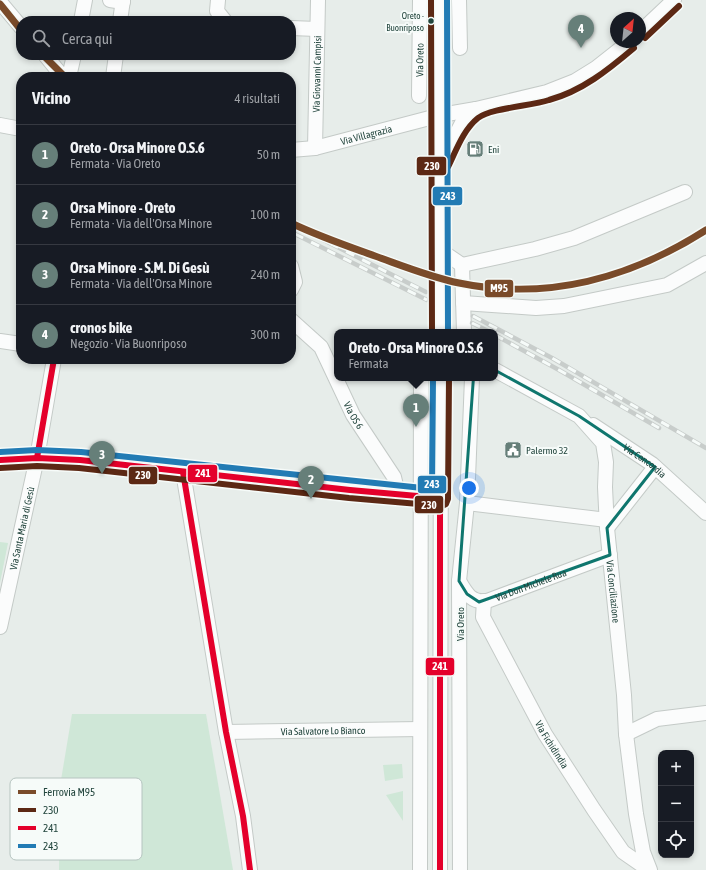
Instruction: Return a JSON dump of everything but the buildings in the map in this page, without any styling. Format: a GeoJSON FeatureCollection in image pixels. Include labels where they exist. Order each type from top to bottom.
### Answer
{"type":"FeatureCollection","features":[{"type":"Feature","properties":{"kind":"street"},"geometry":{"type":"LineString","coordinates":[[2,0],[0,2],[16,21]]}},
{"type":"Feature","properties":{"kind":"street"},"geometry":{"type":"LineString","coordinates":[[81,16],[85,0]]}},
{"type":"Feature","properties":{"kind":"street"},"geometry":{"type":"LineString","coordinates":[[218,0],[217,11],[221,16]]}},
{"type":"Feature","properties":{"kind":"street","name":"Via Giovanni Campisi"},"geometry":{"type":"LineString","coordinates":[[315,148],[318,0]]}},
{"type":"Feature","properties":{"kind":"street","name":"Via Oreto"},"geometry":{"type":"LineString","coordinates":[[419,96],[420,0]]}},
{"type":"Feature","properties":{"kind":"street","name":"Via Oreto"},"geometry":{"type":"LineString","coordinates":[[439,0],[441,164],[440,329]]}},
{"type":"Feature","properties":{"kind":"street"},"geometry":{"type":"LineString","coordinates":[[459,0],[460,48]]}},
{"type":"Feature","properties":{"kind":"street"},"geometry":{"type":"LineString","coordinates":[[646,26],[674,0]]}},
{"type":"Feature","properties":{"kind":"street"},"geometry":{"type":"LineString","coordinates":[[119,1],[120,16]]}},
{"type":"Feature","properties":{"kind":"street"},"geometry":{"type":"LineString","coordinates":[[296,28],[317,29]]}},
{"type":"Feature","properties":{"kind":"street","name":"Via Villagrazia"},"geometry":{"type":"LineString","coordinates":[[296,150],[315,148],[440,115],[476,109],[547,92],[576,81],[596,68],[621,48]]}},
{"type":"Feature","properties":{"kind":"street"},"geometry":{"type":"LineString","coordinates":[[49,60],[59,72]]}},
{"type":"Feature","properties":{"kind":"street"},"geometry":{"type":"LineString","coordinates":[[70,72],[73,60]]}},
{"type":"Feature","properties":{"kind":"street"},"geometry":{"type":"LineString","coordinates":[[114,72],[115,60]]}},
{"type":"Feature","properties":{"kind":"street"},"geometry":{"type":"LineString","coordinates":[[441,164],[463,121],[476,109]]}},
{"type":"Feature","properties":{"kind":"street"},"geometry":{"type":"LineString","coordinates":[[0,125],[16,128]]}},
{"type":"Feature","properties":{"kind":"street"},"geometry":{"type":"LineString","coordinates":[[440,250],[462,265],[535,249],[574,238],[685,192]]}},
{"type":"Feature","properties":{"kind":"street"},"geometry":{"type":"LineString","coordinates":[[463,303],[536,308],[564,306],[667,285],[706,262]]}},
{"type":"Feature","properties":{"kind":"street"},"geometry":{"type":"LineString","coordinates":[[462,265],[464,329]]}},
{"type":"Feature","properties":{"kind":"street","name":"Via OS 6"},"geometry":{"type":"LineString","coordinates":[[296,324],[321,347],[334,375]]}},
{"type":"Feature","properties":{"kind":"street"},"geometry":{"type":"LineString","coordinates":[[0,341],[16,343]]}},
{"type":"Feature","properties":{"kind":"street","name":"Via Santa Maria di Gesù"},"geometry":{"type":"LineString","coordinates":[[0,627],[37,458],[53,364]]}},
{"type":"Feature","properties":{"kind":"street","name":"Via Conciliazione"},"geometry":{"type":"LineString","coordinates":[[498,372],[579,416],[603,443],[606,462],[605,487],[607,524],[624,695],[626,734],[636,814],[643,852],[650,870]]}},
{"type":"Feature","properties":{"kind":"street","name":"Via OS 6"},"geometry":{"type":"LineString","coordinates":[[337,381],[353,415],[394,477],[398,494]]}},
{"type":"Feature","properties":{"kind":"street"},"geometry":{"type":"LineString","coordinates":[[420,870],[421,381]]}},
{"type":"Feature","properties":{"kind":"street","name":"Via Oreto"},"geometry":{"type":"LineString","coordinates":[[440,381],[440,870]]}},
{"type":"Feature","properties":{"kind":"street","name":"Via Oreto"},"geometry":{"type":"LineString","coordinates":[[460,870],[459,581],[467,503],[472,381]]}},
{"type":"Feature","properties":{"kind":"street","name":"Via Concordia"},"geometry":{"type":"LineString","coordinates":[[579,416],[655,467],[706,513]]}},
{"type":"Feature","properties":{"kind":"street"},"geometry":{"type":"LineString","coordinates":[[0,460],[37,458],[80,460],[440,498]]}},
{"type":"Feature","properties":{"kind":"street"},"geometry":{"type":"LineString","coordinates":[[467,503],[607,524],[655,467]]}},
{"type":"Feature","properties":{"kind":"street"},"geometry":{"type":"LineString","coordinates":[[183,472],[226,732],[244,816],[250,870]]}},
{"type":"Feature","properties":{"kind":"street","name":"Via Don Michele Rua"},"geometry":{"type":"LineString","coordinates":[[459,581],[467,594],[472,599],[479,602],[610,555]]}},
{"type":"Feature","properties":{"kind":"street","name":"Via Fichidindia"},"geometry":{"type":"LineString","coordinates":[[484,601],[483,617],[545,734],[623,852],[650,870]]}},
{"type":"Feature","properties":{"kind":"street"},"geometry":{"type":"LineString","coordinates":[[626,734],[657,719],[706,713]]}},
{"type":"Feature","properties":{"kind":"street","name":"Via Salvatore Lo Bianco"},"geometry":{"type":"LineString","coordinates":[[226,732],[420,729]]}},
{"type":"Feature","properties":{"kind":"highlighted area"},"geometry":{"type":"Polygon","coordinates":[[[480,362],[579,416],[655,467],[607,528],[610,555],[479,602],[467,594],[459,581],[474,370],[480,362]]]}},
{"type":"Feature","properties":{"kind":"green space"},"geometry":{"type":"Polygon","coordinates":[[[0,542],[8,543],[0,583],[0,542]]]}},
{"type":"Feature","properties":{"kind":"green space"},"geometry":{"type":"Polygon","coordinates":[[[72,714],[206,714],[233,870],[59,870],[59,860],[142,860],[142,778],[61,778],[72,714]]]}},
{"type":"Feature","properties":{"kind":"green space"},"geometry":{"type":"Polygon","coordinates":[[[402,764],[403,778],[385,781],[383,765],[402,764]]]}},
{"type":"Feature","properties":{"kind":"green space"},"geometry":{"type":"Polygon","coordinates":[[[403,791],[403,821],[386,795],[403,791]]]}},
{"type":"Feature","properties":{"kind":"railway"},"geometry":{"type":"LineString","coordinates":[[298,227],[426,292]]}},
{"type":"Feature","properties":{"kind":"railway"},"geometry":{"type":"LineString","coordinates":[[296,234],[427,300]]}},
{"type":"Feature","properties":{"kind":"railway"},"geometry":{"type":"LineString","coordinates":[[473,316],[497,329]]}},
{"type":"Feature","properties":{"kind":"railway"},"geometry":{"type":"LineString","coordinates":[[472,323],[484,329]]}},
{"type":"Feature","properties":{"kind":"railway"},"geometry":{"type":"LineString","coordinates":[[498,329],[552,358],[706,448]]}},
{"type":"Feature","properties":{"kind":"railway"},"geometry":{"type":"LineString","coordinates":[[498,337],[659,428]]}},
{"type":"Feature","properties":{"kind":"rail line","name":"M95"},"geometry":{"type":"LineString","coordinates":[[0,4],[16,24]]}},
{"type":"Feature","properties":{"kind":"rail line","name":"M95"},"geometry":{"type":"LineString","coordinates":[[48,60],[60,72]]}},
{"type":"Feature","properties":{"kind":"rail line","name":"M95"},"geometry":{"type":"LineString","coordinates":[[296,225],[343,245],[438,278],[492,288],[524,289],[556,287],[618,273],[677,247],[706,230]]}},
{"type":"Feature","properties":{"kind":"transit line","name":"230"},"geometry":{"type":"LineString","coordinates":[[431,0],[432,329]]}},
{"type":"Feature","properties":{"kind":"transit line","name":"243"},"geometry":{"type":"LineString","coordinates":[[447,0],[448,329]]}},
{"type":"Feature","properties":{"kind":"transit line","name":"230"},"geometry":{"type":"LineString","coordinates":[[646,37],[679,6]]}},
{"type":"Feature","properties":{"kind":"transit line","name":"230"},"geometry":{"type":"LineString","coordinates":[[448,167],[468,128],[478,118],[501,109],[541,102],[573,91],[604,72],[634,48]]}},
{"type":"Feature","properties":{"kind":"transit line","name":"241"},"geometry":{"type":"LineString","coordinates":[[37,458],[53,364]]}},
{"type":"Feature","properties":{"kind":"transit line","name":"243"},"geometry":{"type":"LineString","coordinates":[[0,452],[37,450],[81,452],[432,489],[433,381]]}},
{"type":"Feature","properties":{"kind":"transit line","name":"230"},"geometry":{"type":"LineString","coordinates":[[0,468],[37,466],[79,468],[349,498],[442,506],[446,504],[448,499],[449,381]]}},
{"type":"Feature","properties":{"kind":"transit line","name":"241"},"geometry":{"type":"LineString","coordinates":[[0,460],[37,458],[80,460],[350,490],[440,498],[440,870]]}},
{"type":"Feature","properties":{"kind":"transit line","name":"241"},"geometry":{"type":"LineString","coordinates":[[183,472],[226,732],[243,816],[250,870]]}},
{"type":"Feature","properties":{"kind":"place","name":"Oreto - Buonriposo"},"geometry":{"type":"Point","coordinates":[431,21]}},
{"type":"Feature","properties":{"kind":"place","name":"cronos bike"},"geometry":{"type":"Point","coordinates":[581,48]}},
{"type":"Feature","properties":{"kind":"place","name":"Eni"},"geometry":{"type":"Point","coordinates":[475,149]}},
{"type":"Feature","properties":{"kind":"place","name":"Oreto - Orsa Minore O.S.6"},"geometry":{"type":"Point","coordinates":[416,427]}},
{"type":"Feature","properties":{"kind":"place","name":"Palermo 32"},"geometry":{"type":"Point","coordinates":[513,450]}},
{"type":"Feature","properties":{"kind":"place","name":"Orsa Minore - S.M. Di Gesù"},"geometry":{"type":"Point","coordinates":[102,474]}},
{"type":"Feature","properties":{"kind":"place","name":"Orsa Minore - Oreto"},"geometry":{"type":"Point","coordinates":[311,499]}}]}
